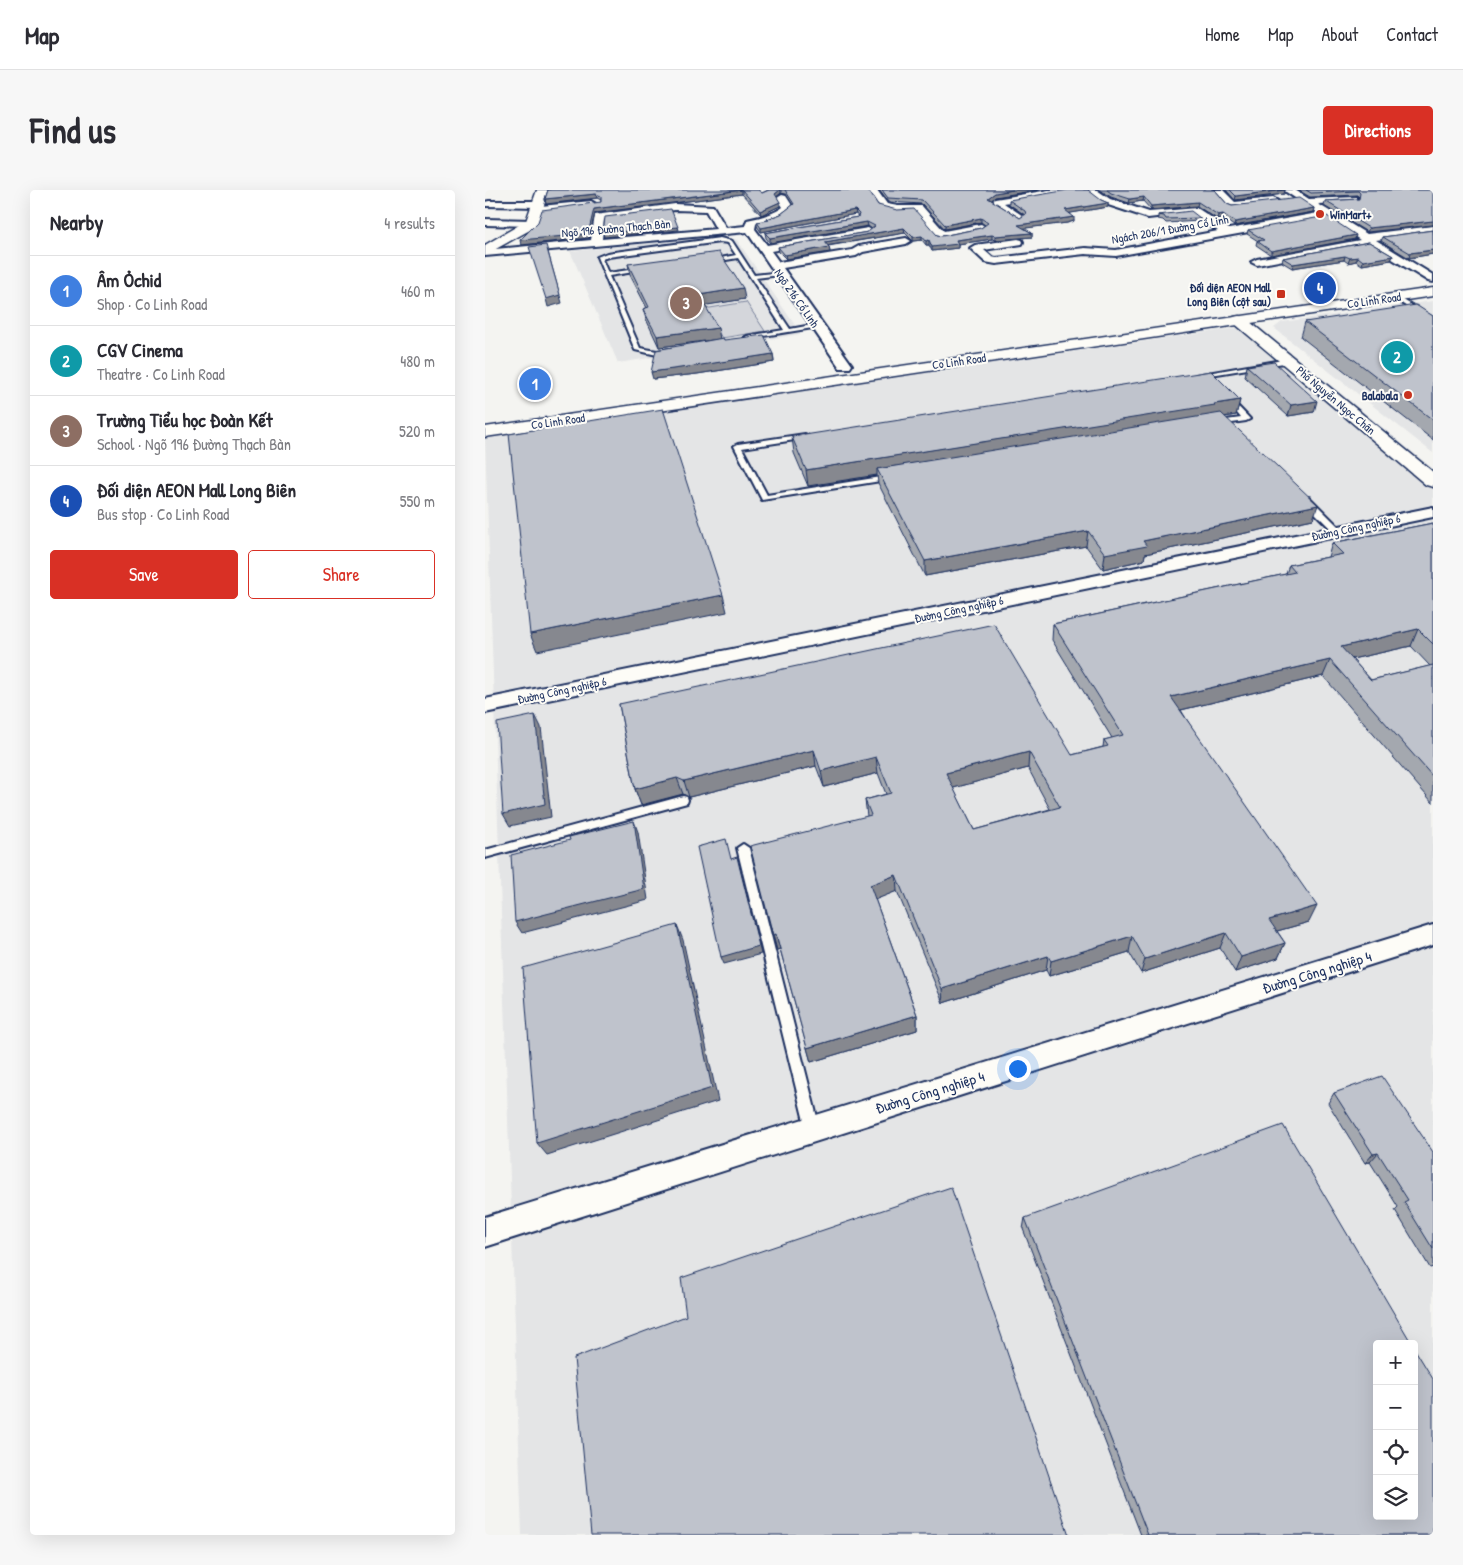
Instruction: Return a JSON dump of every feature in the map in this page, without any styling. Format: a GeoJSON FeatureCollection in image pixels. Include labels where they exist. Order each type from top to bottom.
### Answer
{"type":"FeatureCollection","features":[{"type":"Feature","properties":{"kind":"main road"},"geometry":{"type":"LineString","coordinates":[[485,252],[536,212],[543,190]]}},
{"type":"Feature","properties":{"kind":"main road","name":"Co Linh Road"},"geometry":{"type":"LineString","coordinates":[[485,432],[1399,297],[1433,283]]}},
{"type":"Feature","properties":{"kind":"main road","name":"Co Linh Road"},"geometry":{"type":"LineString","coordinates":[[485,418],[845,365],[1433,283]]}},
{"type":"Feature","properties":{"kind":"main road","name":"Phố Nguyễn Ngọc Chân"},"geometry":{"type":"LineString","coordinates":[[1239,320],[1433,481]]}},
{"type":"Feature","properties":{"kind":"street"},"geometry":{"type":"LineString","coordinates":[[872,190],[884,206],[898,209],[918,208],[942,235],[981,227]]}},
{"type":"Feature","properties":{"kind":"street"},"geometry":{"type":"LineString","coordinates":[[1019,218],[995,202],[1066,190]]}},
{"type":"Feature","properties":{"kind":"street"},"geometry":{"type":"LineString","coordinates":[[1090,190],[1106,200],[1148,215],[1193,210],[1228,233]]}},
{"type":"Feature","properties":{"kind":"street"},"geometry":{"type":"LineString","coordinates":[[1218,190],[1233,205],[1353,199]]}},
{"type":"Feature","properties":{"kind":"street"},"geometry":{"type":"LineString","coordinates":[[1288,190],[1325,215],[1412,267],[1433,283]]}},
{"type":"Feature","properties":{"kind":"street"},"geometry":{"type":"LineString","coordinates":[[881,201],[910,197]]}},
{"type":"Feature","properties":{"kind":"street"},"geometry":{"type":"LineString","coordinates":[[751,232],[751,222],[772,218],[788,207],[782,198]]}},
{"type":"Feature","properties":{"kind":"street"},"geometry":{"type":"LineString","coordinates":[[1148,215],[1147,209],[1163,208],[1159,201]]}},
{"type":"Feature","properties":{"kind":"street"},"geometry":{"type":"LineString","coordinates":[[485,222],[597,203]]}},
{"type":"Feature","properties":{"kind":"street"},"geometry":{"type":"LineString","coordinates":[[489,204],[536,212]]}},
{"type":"Feature","properties":{"kind":"street"},"geometry":{"type":"LineString","coordinates":[[596,243],[599,217],[675,207],[709,208],[722,231]]}},
{"type":"Feature","properties":{"kind":"street","name":"Ngách 206/1 Đường Cổ Linh"},"geometry":{"type":"LineString","coordinates":[[1019,242],[975,248],[989,260],[1012,260],[1085,251],[1116,254],[1325,215]]}},
{"type":"Feature","properties":{"kind":"street"},"geometry":{"type":"LineString","coordinates":[[1257,262],[1433,229]]}},
{"type":"Feature","properties":{"kind":"street","name":"Ngõ 196 Đường Thạch Bàn"},"geometry":{"type":"LineString","coordinates":[[485,252],[722,231],[751,232]]}},
{"type":"Feature","properties":{"kind":"street"},"geometry":{"type":"LineString","coordinates":[[763,250],[867,231]]}},
{"type":"Feature","properties":{"kind":"street","name":"Ngõ 216 Cổ Linh"},"geometry":{"type":"LineString","coordinates":[[751,232],[845,365]]}},
{"type":"Feature","properties":{"kind":"street"},"geometry":{"type":"LineString","coordinates":[[777,270],[856,253],[859,249],[906,241]]}},
{"type":"Feature","properties":{"kind":"street"},"geometry":{"type":"LineString","coordinates":[[1412,267],[1426,264]]}},
{"type":"Feature","properties":{"kind":"street","name":"Đường Công nghiệp 6"},"geometry":{"type":"LineString","coordinates":[[485,706],[1433,512]]}},
{"type":"Feature","properties":{"kind":"street","name":"Đường Công nghiệp 4"},"geometry":{"type":"LineString","coordinates":[[485,1232],[1433,936]]}},
{"type":"Feature","properties":{"kind":"lane"},"geometry":{"type":"LineString","coordinates":[[751,232],[767,234]]}},
{"type":"Feature","properties":{"kind":"lane"},"geometry":{"type":"LineString","coordinates":[[675,350],[657,353],[637,348],[599,258],[607,254],[720,240],[729,242],[788,331]]}},
{"type":"Feature","properties":{"kind":"lane"},"geometry":{"type":"LineString","coordinates":[[701,262],[739,256]]}},
{"type":"Feature","properties":{"kind":"lane"},"geometry":{"type":"LineString","coordinates":[[606,275],[653,268]]}},
{"type":"Feature","properties":{"kind":"lane"},"geometry":{"type":"LineString","coordinates":[[752,277],[777,270]]}},
{"type":"Feature","properties":{"kind":"lane"},"geometry":{"type":"LineString","coordinates":[[1399,297],[1429,312],[1433,311]]}},
{"type":"Feature","properties":{"kind":"lane"},"geometry":{"type":"LineString","coordinates":[[1399,297],[1433,321]]}},
{"type":"Feature","properties":{"kind":"lane"},"geometry":{"type":"LineString","coordinates":[[741,339],[817,326]]}},
{"type":"Feature","properties":{"kind":"lane"},"geometry":{"type":"LineString","coordinates":[[1187,377],[1288,361]]}},
{"type":"Feature","properties":{"kind":"lane"},"geometry":{"type":"LineString","coordinates":[[1207,374],[1213,382]]}},
{"type":"Feature","properties":{"kind":"lane"},"geometry":{"type":"LineString","coordinates":[[1206,425],[1246,419],[1220,389]]}},
{"type":"Feature","properties":{"kind":"lane"},"geometry":{"type":"LineString","coordinates":[[816,434],[738,446],[765,498],[902,475]]}},
{"type":"Feature","properties":{"kind":"lane"},"geometry":{"type":"LineString","coordinates":[[1301,494],[1338,531]]}},
{"type":"Feature","properties":{"kind":"lane"},"geometry":{"type":"LineString","coordinates":[[485,854],[683,800]]}},
{"type":"Feature","properties":{"kind":"lane"},"geometry":{"type":"LineString","coordinates":[[743,848],[813,1129]]}},
{"type":"Feature","properties":{"kind":"shaded area"},"geometry":{"type":"Polygon","coordinates":[[[722,236],[737,240],[801,334],[618,363],[570,251],[722,236]]]}},
{"type":"Feature","properties":{"kind":"shaded area"},"geometry":{"type":"Polygon","coordinates":[[[1433,301],[1433,453],[1274,328],[1282,322],[1433,301]]]}},
{"type":"Feature","properties":{"kind":"shaded area"},"geometry":{"type":"Polygon","coordinates":[[[746,302],[765,331],[722,338],[704,309],[746,302]]]}},
{"type":"Feature","properties":{"kind":"shaded area"},"geometry":{"type":"Polygon","coordinates":[[[1257,325],[1433,469],[1433,1535],[522,1535],[485,438],[1257,325]]]}},
{"type":"Feature","properties":{"kind":"building"},"geometry":{"type":"Polygon","coordinates":[[[548,190],[741,190],[594,209],[588,234],[520,240],[538,222],[542,210],[601,202],[601,196],[596,194],[545,199],[548,190]]]}},
{"type":"Feature","properties":{"kind":"building"},"geometry":{"type":"Polygon","coordinates":[[[742,190],[758,190],[762,193],[769,190],[780,190],[775,194],[780,202],[760,211],[742,190]]]}},
{"type":"Feature","properties":{"kind":"building"},"geometry":{"type":"Polygon","coordinates":[[[785,190],[868,190],[878,205],[897,210],[914,209],[937,235],[942,236],[981,228],[988,223],[981,218],[945,225],[922,200],[888,198],[882,190],[1013,190],[995,193],[988,198],[1020,218],[1026,214],[1025,211],[1009,200],[1068,190],[1088,190],[1108,203],[1065,210],[1074,217],[1018,225],[1032,233],[992,235],[956,240],[958,244],[932,247],[929,240],[926,241],[922,236],[913,237],[904,228],[825,242],[829,247],[785,255],[778,247],[868,232],[875,226],[867,222],[770,238],[765,233],[858,217],[859,214],[855,210],[761,228],[757,222],[769,220],[767,219],[781,214],[794,204],[785,190]]]}},
{"type":"Feature","properties":{"kind":"building"},"geometry":{"type":"Polygon","coordinates":[[[1107,190],[1215,190],[1227,204],[1232,206],[1299,198],[1314,208],[1235,222],[1223,214],[1218,215],[1198,202],[1151,206],[1144,197],[1130,199],[1107,190]]]}},
{"type":"Feature","properties":{"kind":"building"},"geometry":{"type":"Polygon","coordinates":[[[1230,190],[1282,190],[1236,196],[1230,190]]]}},
{"type":"Feature","properties":{"kind":"building"},"geometry":{"type":"Polygon","coordinates":[[[1306,190],[1433,190],[1433,221],[1369,228],[1325,201],[1359,199],[1360,193],[1358,191],[1311,193],[1306,190]]]}},
{"type":"Feature","properties":{"kind":"building"},"geometry":{"type":"Polygon","coordinates":[[[671,209],[678,227],[603,233],[605,217],[671,209]]]}},
{"type":"Feature","properties":{"kind":"building"},"geometry":{"type":"Polygon","coordinates":[[[1191,211],[1200,218],[1166,219],[1164,216],[1158,215],[1191,211]]]}},
{"type":"Feature","properties":{"kind":"building"},"geometry":{"type":"Polygon","coordinates":[[[1327,216],[1356,235],[1271,251],[1257,241],[1264,240],[1248,230],[1327,216]]]}},
{"type":"Feature","properties":{"kind":"building"},"geometry":{"type":"Polygon","coordinates":[[[1433,230],[1433,250],[1410,253],[1383,237],[1433,230]]]}},
{"type":"Feature","properties":{"kind":"building"},"geometry":{"type":"Polygon","coordinates":[[[1369,242],[1393,256],[1363,261],[1358,257],[1350,258],[1345,256],[1293,264],[1283,258],[1369,242]]]}},
{"type":"Feature","properties":{"kind":"building"},"geometry":{"type":"Polygon","coordinates":[[[546,245],[560,295],[546,299],[529,247],[546,245]]]}},
{"type":"Feature","properties":{"kind":"building"},"geometry":{"type":"Polygon","coordinates":[[[719,252],[743,288],[699,295],[718,328],[657,336],[643,309],[649,307],[628,264],[719,252]]]}},
{"type":"Feature","properties":{"kind":"building"},"geometry":{"type":"Polygon","coordinates":[[[1416,305],[1433,316],[1433,420],[1305,322],[1416,305]]]}},
{"type":"Feature","properties":{"kind":"building"},"geometry":{"type":"Polygon","coordinates":[[[764,335],[773,354],[651,372],[656,350],[723,338],[724,340],[764,335]]]}},
{"type":"Feature","properties":{"kind":"building"},"geometry":{"type":"Polygon","coordinates":[[[1274,362],[1317,401],[1291,405],[1247,366],[1274,362]]]}},
{"type":"Feature","properties":{"kind":"building"},"geometry":{"type":"Polygon","coordinates":[[[1211,371],[1240,400],[806,470],[792,437],[1211,371]]]}},
{"type":"Feature","properties":{"kind":"building"},"geometry":{"type":"Polygon","coordinates":[[[663,409],[723,595],[530,634],[509,434],[663,409]]]}},
{"type":"Feature","properties":{"kind":"building"},"geometry":{"type":"Polygon","coordinates":[[[1221,413],[1318,505],[1143,541],[1147,546],[1105,554],[1088,531],[925,561],[877,469],[1221,413]]]}},
{"type":"Feature","properties":{"kind":"building"},"geometry":{"type":"Polygon","coordinates":[[[1433,523],[1433,644],[1418,629],[1341,647],[1371,680],[1433,665],[1433,777],[1330,660],[1171,697],[1317,906],[1269,920],[1285,943],[1241,957],[1226,933],[1145,959],[1132,936],[1051,961],[1048,956],[942,989],[896,875],[870,885],[917,1015],[807,1048],[776,934],[773,935],[750,846],[871,815],[865,800],[891,793],[876,757],[821,771],[814,750],[684,781],[677,778],[635,789],[619,704],[994,624],[1072,755],[1108,746],[1104,740],[1123,735],[1053,624],[1295,572],[1289,565],[1343,554],[1332,543],[1433,523]],[[1029,752],[946,773],[974,830],[1060,807],[1029,752]]]}},
{"type":"Feature","properties":{"kind":"building"},"geometry":{"type":"Polygon","coordinates":[[[535,715],[545,804],[503,814],[497,723],[535,715]]]}},
{"type":"Feature","properties":{"kind":"building"},"geometry":{"type":"Polygon","coordinates":[[[634,821],[644,889],[515,922],[511,855],[570,840],[569,837],[634,821]]]}},
{"type":"Feature","properties":{"kind":"building"},"geometry":{"type":"Polygon","coordinates":[[[726,839],[731,859],[737,857],[759,946],[721,957],[697,847],[726,839]]]}},
{"type":"Feature","properties":{"kind":"building"},"geometry":{"type":"Polygon","coordinates":[[[677,925],[712,1088],[537,1143],[523,968],[677,925]]]}},
{"type":"Feature","properties":{"kind":"building"},"geometry":{"type":"Polygon","coordinates":[[[1382,1076],[1433,1152],[1433,1249],[1404,1202],[1408,1200],[1378,1153],[1373,1154],[1334,1093],[1382,1076]]]}},
{"type":"Feature","properties":{"kind":"building"},"geometry":{"type":"Polygon","coordinates":[[[1283,1125],[1410,1340],[1373,1340],[1373,1520],[1418,1520],[1418,1355],[1433,1379],[1433,1535],[1148,1535],[1025,1218],[1283,1125]]]}},
{"type":"Feature","properties":{"kind":"building"},"geometry":{"type":"Polygon","coordinates":[[[951,1187],[1069,1535],[591,1535],[574,1358],[686,1316],[681,1278],[951,1187]]]}},
{"type":"Feature","properties":{"kind":"place","name":"WinMart+"},"geometry":{"type":"Point","coordinates":[1320,214]}},
{"type":"Feature","properties":{"kind":"place","name":"Đối diện AEON Mall Long Biên"},"geometry":{"type":"Point","coordinates":[1320,288]}},
{"type":"Feature","properties":{"kind":"place","name":"Đối diện AEON Mall Long Biên (cột sau)"},"geometry":{"type":"Point","coordinates":[1281,294]}},
{"type":"Feature","properties":{"kind":"place","name":"Trường Tiểu học Đoàn Kết"},"geometry":{"type":"Point","coordinates":[686,303]}},
{"type":"Feature","properties":{"kind":"place","name":"CGV Cinema"},"geometry":{"type":"Point","coordinates":[1397,357]}},
{"type":"Feature","properties":{"kind":"place","name":"Âm Ỏchid"},"geometry":{"type":"Point","coordinates":[535,384]}},
{"type":"Feature","properties":{"kind":"place","name":"Balabala"},"geometry":{"type":"Point","coordinates":[1408,395]}}]}
